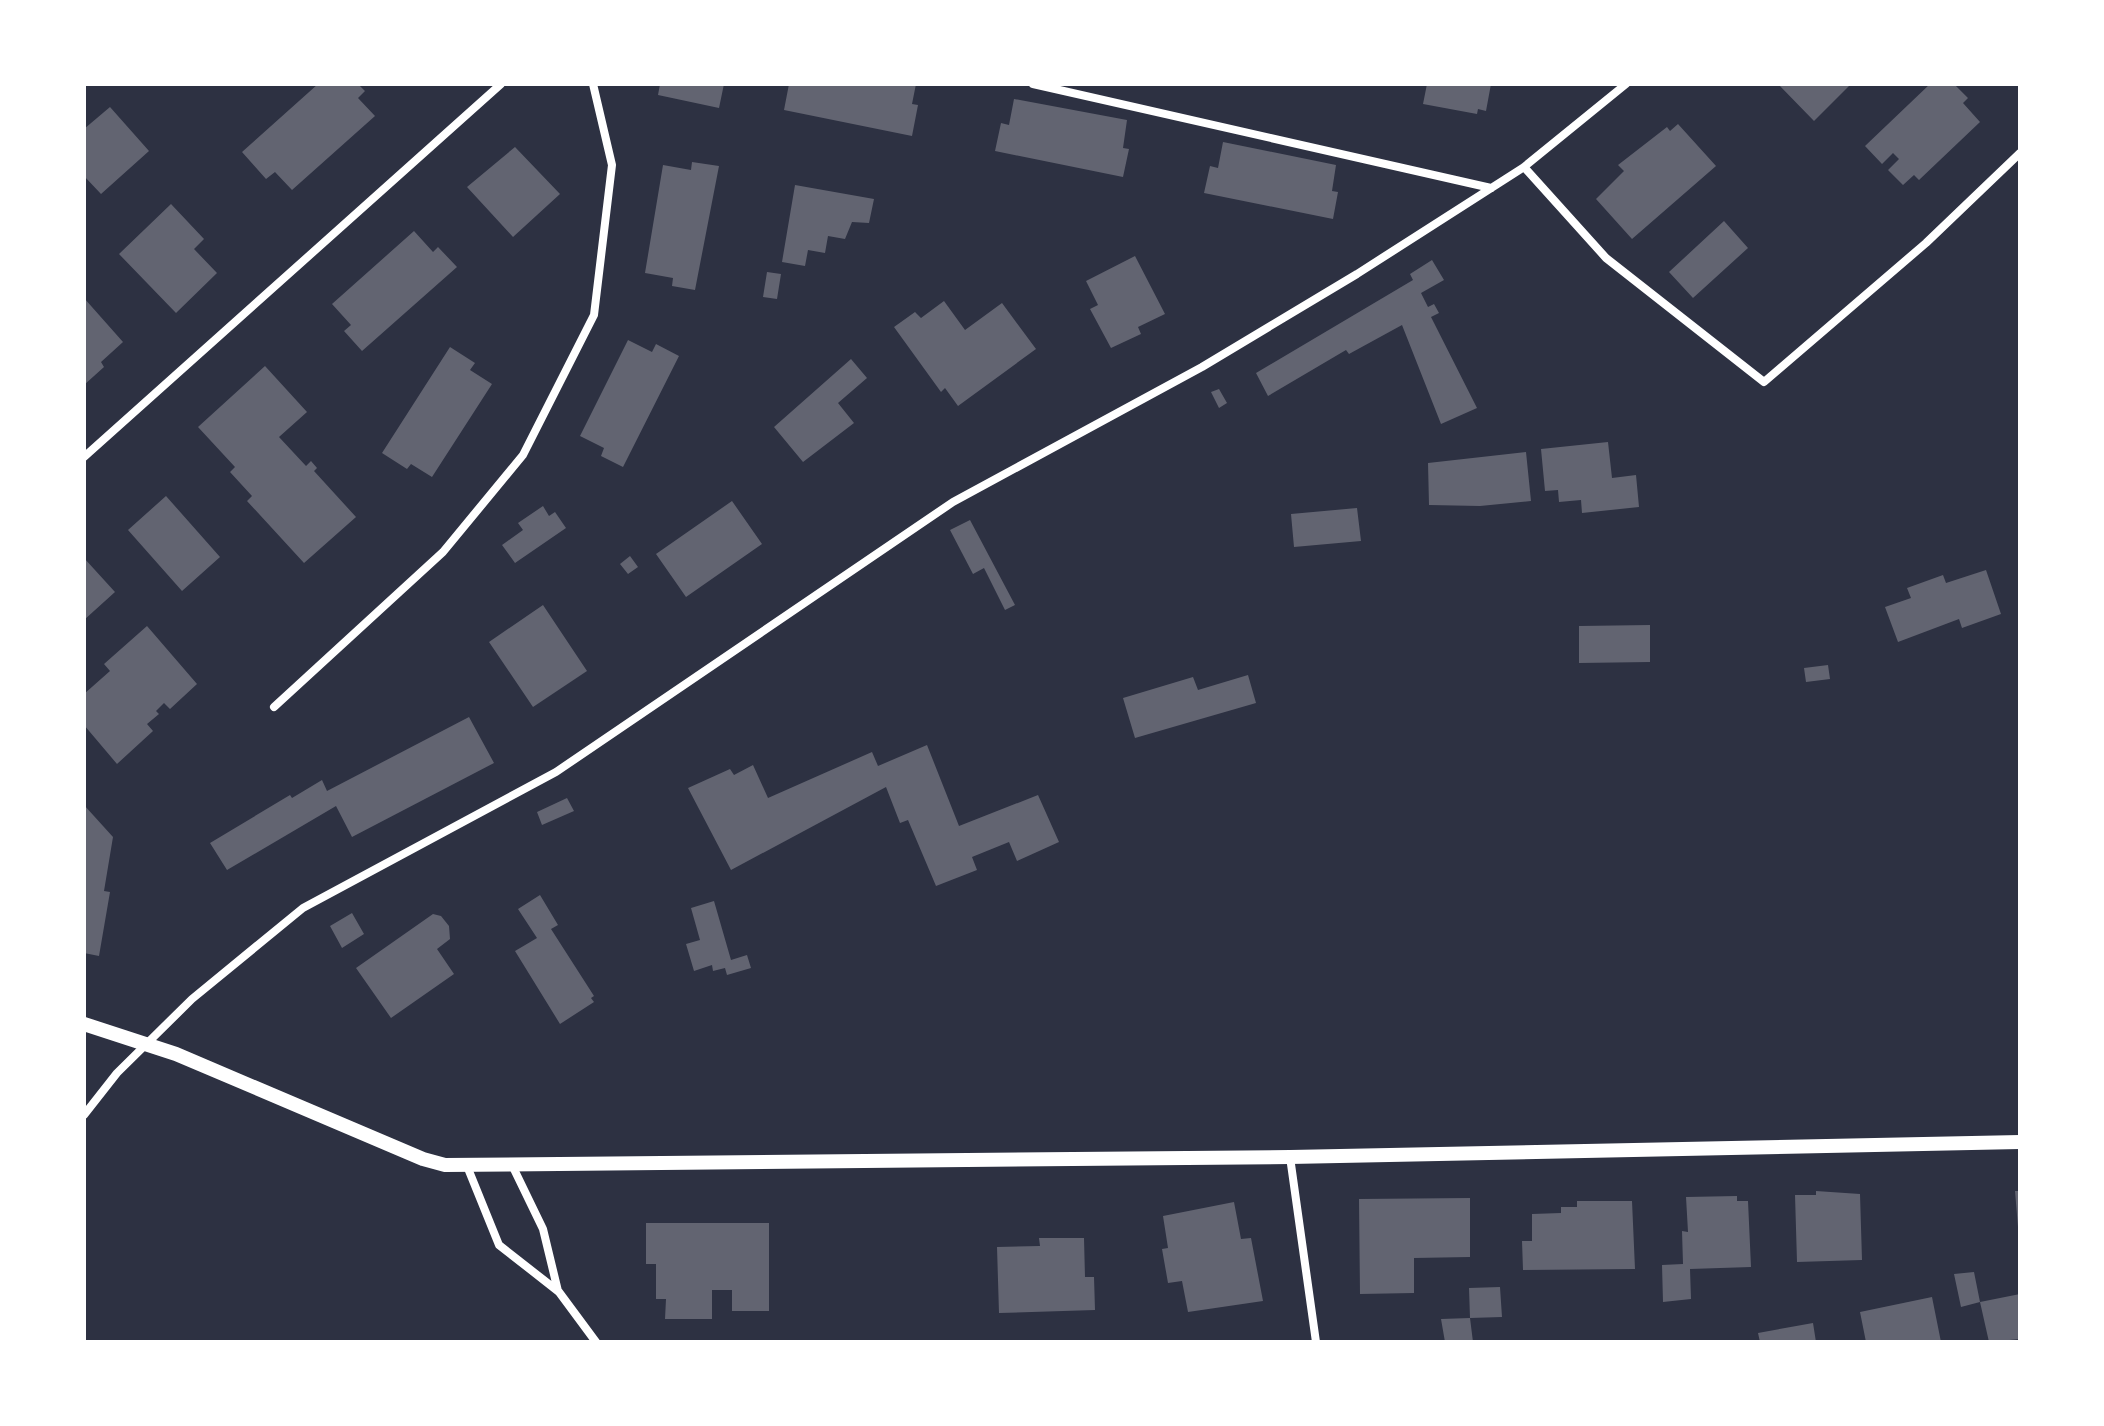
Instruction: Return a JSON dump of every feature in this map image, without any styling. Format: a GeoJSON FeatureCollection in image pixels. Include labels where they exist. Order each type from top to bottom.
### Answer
{"type":"FeatureCollection","features":[{"type":"Feature","properties":{"kind":"street"},"geometry":{"type":"LineString","coordinates":[[84,457],[501,84]]}},
{"type":"Feature","properties":{"kind":"street"},"geometry":{"type":"LineString","coordinates":[[274,707],[443,552],[523,455],[594,315],[612,165],[593,84]]}},
{"type":"Feature","properties":{"kind":"street"},"geometry":{"type":"LineString","coordinates":[[1033,84],[1491,188]]}},
{"type":"Feature","properties":{"kind":"street"},"geometry":{"type":"LineString","coordinates":[[84,1115],[117,1073],[192,999],[303,908],[556,772],[953,502],[1202,367],[1524,167],[1626,84]]}},
{"type":"Feature","properties":{"kind":"street"},"geometry":{"type":"LineString","coordinates":[[1524,167],[1606,258],[1764,382],[1926,243],[2020,153]]}},
{"type":"Feature","properties":{"kind":"street"},"geometry":{"type":"LineString","coordinates":[[84,1024],[176,1054],[423,1159],[467,1166],[1290,1157],[2020,1142]]}},
{"type":"Feature","properties":{"kind":"street"},"geometry":{"type":"LineString","coordinates":[[1290,1157],[1316,1342]]}},
{"type":"Feature","properties":{"kind":"street"},"geometry":{"type":"LineString","coordinates":[[512,1165],[543,1229],[559,1292]]}},
{"type":"Feature","properties":{"kind":"street"},"geometry":{"type":"LineString","coordinates":[[467,1166],[499,1245],[559,1292],[596,1342]]}},
{"type":"Feature","properties":{"kind":"building"},"geometry":{"type":"Polygon","coordinates":[[[318,84],[358,84],[365,91],[358,98],[375,116],[292,190],[275,172],[266,179],[242,152],[318,84]]]}},
{"type":"Feature","properties":{"kind":"building"},"geometry":{"type":"Polygon","coordinates":[[[660,84],[724,84],[719,108],[658,95],[660,84]]]}},
{"type":"Feature","properties":{"kind":"building"},"geometry":{"type":"Polygon","coordinates":[[[789,84],[916,84],[912,104],[918,105],[912,136],[784,110],[789,84]]]}},
{"type":"Feature","properties":{"kind":"building"},"geometry":{"type":"Polygon","coordinates":[[[1427,84],[1491,84],[1486,111],[1478,109],[1477,114],[1423,104],[1427,84]]]}},
{"type":"Feature","properties":{"kind":"building"},"geometry":{"type":"Polygon","coordinates":[[[1778,84],[1851,84],[1814,121],[1778,84]]]}},
{"type":"Feature","properties":{"kind":"building"},"geometry":{"type":"Polygon","coordinates":[[[1930,84],[1954,84],[1968,98],[1963,103],[1980,122],[1919,180],[1914,175],[1903,185],[1888,170],[1899,159],[1893,153],[1882,164],[1865,146],[1930,84]]]}},
{"type":"Feature","properties":{"kind":"building"},"geometry":{"type":"Polygon","coordinates":[[[1014,99],[1127,120],[1123,148],[1129,149],[1123,177],[995,151],[1001,123],[1009,125],[1014,99]]]}},
{"type":"Feature","properties":{"kind":"building"},"geometry":{"type":"Polygon","coordinates":[[[110,107],[149,151],[101,194],[84,176],[84,129],[110,107]]]}},
{"type":"Feature","properties":{"kind":"building"},"geometry":{"type":"Polygon","coordinates":[[[1678,124],[1716,166],[1632,239],[1596,199],[1624,171],[1618,165],[1667,127],[1670,131],[1678,124]]]}},
{"type":"Feature","properties":{"kind":"building"},"geometry":{"type":"Polygon","coordinates":[[[1223,142],[1336,165],[1332,191],[1338,192],[1333,219],[1204,193],[1210,166],[1218,168],[1223,142]]]}},
{"type":"Feature","properties":{"kind":"building"},"geometry":{"type":"Polygon","coordinates":[[[515,147],[560,194],[513,237],[467,187],[515,147]]]}},
{"type":"Feature","properties":{"kind":"building"},"geometry":{"type":"Polygon","coordinates":[[[692,162],[719,166],[695,290],[672,286],[673,278],[645,273],[663,165],[691,170],[692,162]]]}},
{"type":"Feature","properties":{"kind":"building"},"geometry":{"type":"Polygon","coordinates":[[[795,185],[874,199],[869,223],[852,222],[845,239],[828,236],[825,253],[808,250],[805,266],[782,262],[795,185]]]}},
{"type":"Feature","properties":{"kind":"building"},"geometry":{"type":"Polygon","coordinates":[[[171,204],[204,239],[194,249],[217,273],[176,313],[119,254],[171,204]]]}},
{"type":"Feature","properties":{"kind":"building"},"geometry":{"type":"Polygon","coordinates":[[[1724,221],[1748,248],[1693,298],[1669,272],[1724,221]]]}},
{"type":"Feature","properties":{"kind":"building"},"geometry":{"type":"Polygon","coordinates":[[[414,231],[433,252],[438,247],[457,267],[362,351],[344,331],[351,325],[332,304],[414,231]]]}},
{"type":"Feature","properties":{"kind":"building"},"geometry":{"type":"Polygon","coordinates":[[[1135,256],[1165,314],[1138,327],[1141,334],[1111,348],[1090,309],[1098,305],[1086,281],[1135,256]]]}},
{"type":"Feature","properties":{"kind":"building"},"geometry":{"type":"Polygon","coordinates":[[[1432,260],[1444,280],[1421,293],[1428,307],[1434,304],[1439,313],[1431,317],[1477,408],[1441,424],[1402,325],[1349,354],[1346,350],[1268,396],[1256,373],[1413,280],[1410,274],[1432,260]]]}},
{"type":"Feature","properties":{"kind":"building"},"geometry":{"type":"Polygon","coordinates":[[[767,272],[781,274],[777,299],[763,297],[767,272]]]}},
{"type":"Feature","properties":{"kind":"building"},"geometry":{"type":"Polygon","coordinates":[[[84,298],[123,342],[101,362],[104,367],[84,385],[84,298]]]}},
{"type":"Feature","properties":{"kind":"building"},"geometry":{"type":"Polygon","coordinates":[[[944,301],[965,330],[1002,303],[1036,349],[958,406],[945,388],[941,392],[894,327],[915,312],[921,318],[944,301]]]}},
{"type":"Feature","properties":{"kind":"building"},"geometry":{"type":"Polygon","coordinates":[[[628,340],[652,352],[656,344],[679,356],[623,467],[601,456],[604,448],[580,436],[628,340]]]}},
{"type":"Feature","properties":{"kind":"building"},"geometry":{"type":"Polygon","coordinates":[[[450,347],[475,363],[470,370],[492,384],[432,477],[411,464],[407,469],[382,453],[450,347]]]}},
{"type":"Feature","properties":{"kind":"building"},"geometry":{"type":"Polygon","coordinates":[[[851,359],[867,378],[838,403],[854,423],[803,462],[774,427],[851,359]]]}},
{"type":"Feature","properties":{"kind":"building"},"geometry":{"type":"Polygon","coordinates":[[[265,366],[307,412],[279,437],[306,466],[311,461],[317,468],[314,471],[356,517],[304,563],[247,501],[252,496],[230,472],[235,467],[198,427],[265,366]]]}},
{"type":"Feature","properties":{"kind":"building"},"geometry":{"type":"Polygon","coordinates":[[[1219,389],[1227,403],[1219,408],[1211,392],[1219,389]]]}},
{"type":"Feature","properties":{"kind":"building"},"geometry":{"type":"Polygon","coordinates":[[[1608,442],[1612,478],[1636,475],[1639,507],[1582,513],[1581,500],[1559,502],[1558,490],[1545,491],[1541,449],[1608,442]]]}},
{"type":"Feature","properties":{"kind":"building"},"geometry":{"type":"Polygon","coordinates":[[[1526,452],[1531,501],[1480,506],[1429,505],[1428,463],[1526,452]]]}},
{"type":"Feature","properties":{"kind":"building"},"geometry":{"type":"Polygon","coordinates":[[[166,496],[220,557],[182,591],[128,530],[166,496]]]}},
{"type":"Feature","properties":{"kind":"building"},"geometry":{"type":"Polygon","coordinates":[[[732,501],[762,544],[686,597],[656,554],[732,501]]]}},
{"type":"Feature","properties":{"kind":"building"},"geometry":{"type":"Polygon","coordinates":[[[543,506],[549,516],[555,512],[566,528],[515,563],[502,545],[523,530],[518,523],[543,506]]]}},
{"type":"Feature","properties":{"kind":"building"},"geometry":{"type":"Polygon","coordinates":[[[1357,508],[1361,541],[1294,547],[1291,514],[1357,508]]]}},
{"type":"Feature","properties":{"kind":"building"},"geometry":{"type":"Polygon","coordinates":[[[970,520],[1015,605],[1005,610],[984,568],[973,574],[950,530],[970,520]]]}},
{"type":"Feature","properties":{"kind":"building"},"geometry":{"type":"Polygon","coordinates":[[[630,556],[638,567],[628,574],[620,564],[630,556]]]}},
{"type":"Feature","properties":{"kind":"building"},"geometry":{"type":"Polygon","coordinates":[[[84,558],[115,592],[84,620],[84,558]]]}},
{"type":"Feature","properties":{"kind":"building"},"geometry":{"type":"Polygon","coordinates":[[[1986,570],[2001,614],[1962,628],[1959,619],[1898,642],[1885,607],[1911,598],[1907,588],[1943,575],[1946,583],[1986,570]]]}},
{"type":"Feature","properties":{"kind":"building"},"geometry":{"type":"Polygon","coordinates":[[[543,605],[587,671],[533,707],[489,642],[543,605]]]}},
{"type":"Feature","properties":{"kind":"building"},"geometry":{"type":"Polygon","coordinates":[[[1650,625],[1650,662],[1579,663],[1579,626],[1650,625]]]}},
{"type":"Feature","properties":{"kind":"building"},"geometry":{"type":"Polygon","coordinates":[[[147,626],[197,684],[170,709],[164,703],[156,711],[159,714],[147,724],[153,731],[117,764],[84,725],[84,694],[110,671],[104,664],[147,626]]]}},
{"type":"Feature","properties":{"kind":"building"},"geometry":{"type":"Polygon","coordinates":[[[1828,665],[1830,679],[1806,682],[1804,668],[1828,665]]]}},
{"type":"Feature","properties":{"kind":"building"},"geometry":{"type":"Polygon","coordinates":[[[1248,675],[1256,703],[1135,738],[1123,698],[1193,677],[1198,690],[1248,675]]]}},
{"type":"Feature","properties":{"kind":"building"},"geometry":{"type":"Polygon","coordinates":[[[469,717],[494,763],[352,837],[336,806],[227,870],[210,843],[290,795],[292,798],[322,780],[327,791],[469,717]]]}},
{"type":"Feature","properties":{"kind":"building"},"geometry":{"type":"Polygon","coordinates":[[[927,745],[959,826],[1038,795],[1059,842],[1017,861],[1009,842],[972,857],[977,870],[936,886],[908,820],[900,823],[886,787],[731,870],[688,788],[730,769],[734,775],[753,765],[768,798],[872,752],[878,766],[927,745]]]}},
{"type":"Feature","properties":{"kind":"building"},"geometry":{"type":"Polygon","coordinates":[[[567,798],[574,811],[542,825],[537,812],[567,798]]]}},
{"type":"Feature","properties":{"kind":"building"},"geometry":{"type":"Polygon","coordinates":[[[84,805],[113,837],[104,891],[110,892],[99,956],[84,953],[84,805]]]}},
{"type":"Feature","properties":{"kind":"building"},"geometry":{"type":"Polygon","coordinates":[[[540,895],[558,925],[551,929],[594,996],[591,998],[594,1002],[560,1024],[515,951],[537,938],[518,909],[540,895]]]}},
{"type":"Feature","properties":{"kind":"building"},"geometry":{"type":"Polygon","coordinates":[[[714,901],[731,960],[747,955],[751,968],[727,975],[725,968],[713,971],[712,965],[694,971],[686,944],[700,940],[691,908],[714,901]]]}},
{"type":"Feature","properties":{"kind":"building"},"geometry":{"type":"Polygon","coordinates":[[[352,913],[364,934],[342,948],[330,926],[352,913]]]}},
{"type":"Feature","properties":{"kind":"building"},"geometry":{"type":"Polygon","coordinates":[[[433,914],[441,916],[449,926],[450,939],[437,949],[454,974],[391,1018],[356,968],[433,914]]]}},
{"type":"Feature","properties":{"kind":"building"},"geometry":{"type":"Polygon","coordinates":[[[1816,1191],[1860,1194],[1862,1260],[1797,1262],[1795,1195],[1816,1195],[1816,1191]]]}},
{"type":"Feature","properties":{"kind":"building"},"geometry":{"type":"Polygon","coordinates":[[[2015,1191],[2020,1191],[2020,1227],[2018,1227],[2015,1191]]]}},
{"type":"Feature","properties":{"kind":"building"},"geometry":{"type":"Polygon","coordinates":[[[1737,1196],[1737,1201],[1748,1201],[1751,1267],[1690,1269],[1691,1299],[1663,1302],[1662,1265],[1683,1264],[1682,1231],[1688,1232],[1686,1197],[1737,1196]]]}},
{"type":"Feature","properties":{"kind":"building"},"geometry":{"type":"Polygon","coordinates":[[[1470,1198],[1470,1257],[1414,1258],[1414,1293],[1360,1294],[1359,1199],[1470,1198]]]}},
{"type":"Feature","properties":{"kind":"building"},"geometry":{"type":"Polygon","coordinates":[[[1577,1201],[1632,1201],[1635,1269],[1523,1270],[1522,1241],[1532,1241],[1532,1214],[1561,1213],[1561,1207],[1577,1207],[1577,1201]]]}},
{"type":"Feature","properties":{"kind":"building"},"geometry":{"type":"Polygon","coordinates":[[[1234,1202],[1241,1239],[1251,1238],[1263,1301],[1188,1312],[1182,1281],[1168,1283],[1162,1249],[1168,1248],[1163,1216],[1234,1202]]]}},
{"type":"Feature","properties":{"kind":"building"},"geometry":{"type":"Polygon","coordinates":[[[646,1223],[769,1223],[769,1311],[732,1311],[732,1290],[712,1290],[712,1319],[665,1319],[666,1299],[656,1299],[656,1264],[646,1264],[646,1223]]]}},
{"type":"Feature","properties":{"kind":"building"},"geometry":{"type":"Polygon","coordinates":[[[1039,1238],[1084,1238],[1085,1277],[1094,1277],[1095,1310],[999,1313],[997,1247],[1040,1246],[1039,1238]]]}},
{"type":"Feature","properties":{"kind":"building"},"geometry":{"type":"Polygon","coordinates":[[[1974,1272],[1980,1302],[1961,1307],[1954,1274],[1974,1272]]]}},
{"type":"Feature","properties":{"kind":"building"},"geometry":{"type":"Polygon","coordinates":[[[1500,1287],[1502,1317],[1470,1318],[1469,1288],[1500,1287]]]}},
{"type":"Feature","properties":{"kind":"building"},"geometry":{"type":"Polygon","coordinates":[[[2020,1294],[2020,1339],[1989,1342],[1980,1302],[2020,1294]]]}},
{"type":"Feature","properties":{"kind":"building"},"geometry":{"type":"Polygon","coordinates":[[[1932,1297],[1941,1342],[1866,1342],[1860,1312],[1932,1297]]]}},
{"type":"Feature","properties":{"kind":"building"},"geometry":{"type":"Polygon","coordinates":[[[1470,1318],[1473,1342],[1445,1342],[1441,1319],[1470,1318]]]}},
{"type":"Feature","properties":{"kind":"building"},"geometry":{"type":"Polygon","coordinates":[[[1813,1323],[1816,1342],[1760,1342],[1758,1333],[1813,1323]]]}}]}
